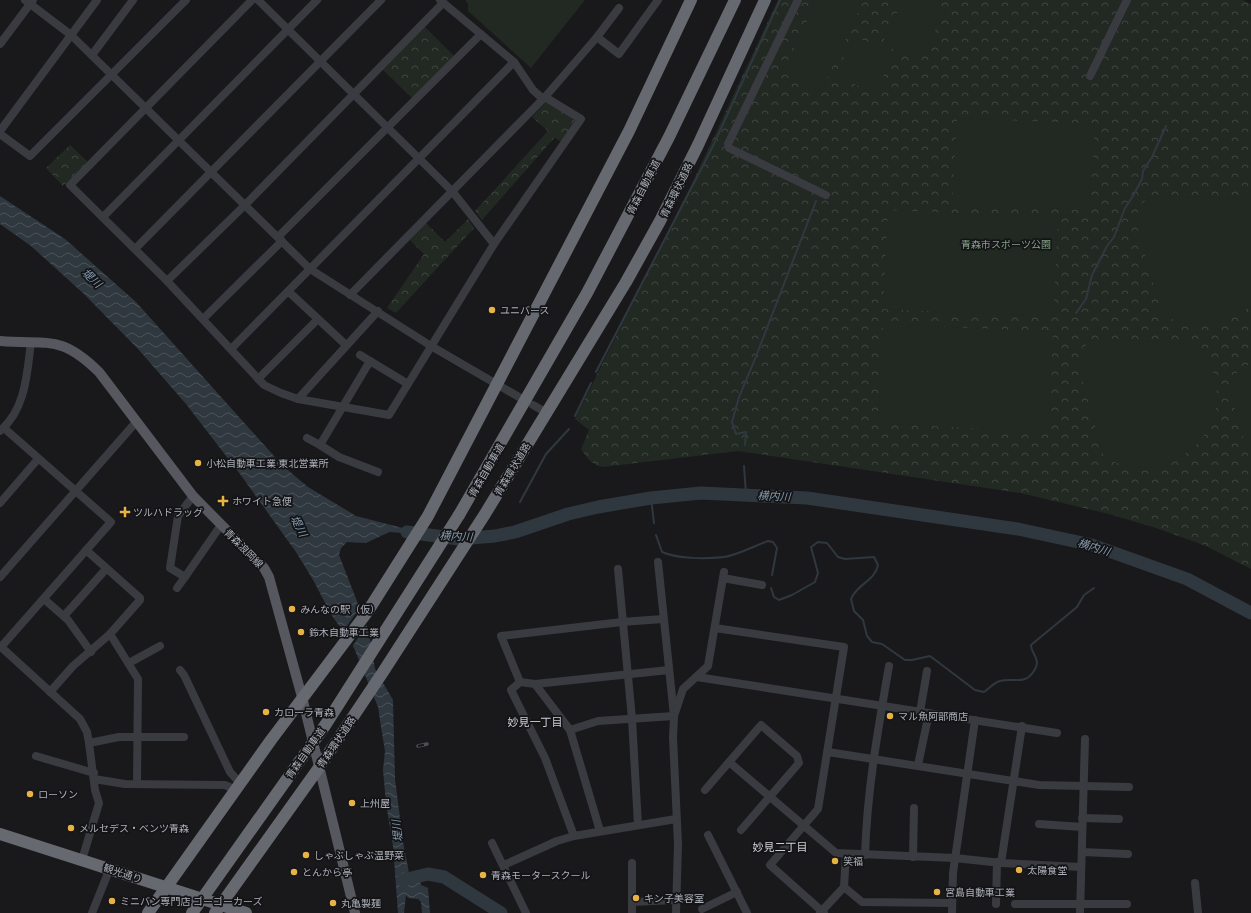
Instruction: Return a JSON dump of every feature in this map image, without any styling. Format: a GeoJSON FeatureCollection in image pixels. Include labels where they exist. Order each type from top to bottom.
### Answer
{"type":"FeatureCollection","features":[{"type":"Feature","properties":{"kind":"highway"},"geometry":{"type":"LineString","coordinates":[[148,913],[302,697],[368,611],[428,516],[629,131],[691,0]]}},
{"type":"Feature","properties":{"kind":"highway","name":"青森自動車道"},"geometry":{"type":"LineString","coordinates":[[192,913],[326,724],[459,516],[587,294],[669,137],[735,0]]}},
{"type":"Feature","properties":{"kind":"highway","name":"青森環状道路"},"geometry":{"type":"LineString","coordinates":[[218,909],[318,769],[351,720],[485,514],[546,413],[660,222],[698,145],[765,0]]}},
{"type":"Feature","properties":{"kind":"highway","name":"観光通り"},"geometry":{"type":"LineString","coordinates":[[0,834],[110,868],[167,888],[218,909],[246,913]]}},
{"type":"Feature","properties":{"kind":"main road","name":"青森浪岡線"},"geometry":{"type":"LineString","coordinates":[[0,341],[57,343],[69,348],[85,359],[99,372],[193,496],[264,568],[268,577],[302,697],[318,769],[339,844],[355,913]]}},
{"type":"Feature","properties":{"kind":"street"},"geometry":{"type":"LineString","coordinates":[[0,131],[97,0]]}},
{"type":"Feature","properties":{"kind":"street"},"geometry":{"type":"LineString","coordinates":[[92,55],[133,0]]}},
{"type":"Feature","properties":{"kind":"street"},"geometry":{"type":"LineString","coordinates":[[0,134],[30,156],[113,75],[186,0]]}},
{"type":"Feature","properties":{"kind":"street"},"geometry":{"type":"LineString","coordinates":[[167,281],[245,205],[442,1],[514,62],[533,90],[581,119],[494,244],[389,415],[298,398],[273,389],[264,385],[258,379],[167,281],[70,185],[252,0]]}},
{"type":"Feature","properties":{"kind":"street"},"geometry":{"type":"LineString","coordinates":[[258,0],[452,191],[494,244]]}},
{"type":"Feature","properties":{"kind":"street"},"geometry":{"type":"LineString","coordinates":[[103,217],[317,0]]}},
{"type":"Feature","properties":{"kind":"street"},"geometry":{"type":"LineString","coordinates":[[135,249],[381,0]]}},
{"type":"Feature","properties":{"kind":"street"},"geometry":{"type":"LineString","coordinates":[[597,36],[620,54],[658,0]]}},
{"type":"Feature","properties":{"kind":"street"},"geometry":{"type":"LineString","coordinates":[[798,0],[728,144],[729,148],[826,195]]}},
{"type":"Feature","properties":{"kind":"street"},"geometry":{"type":"LineString","coordinates":[[1090,76],[1127,0]]}},
{"type":"Feature","properties":{"kind":"street"},"geometry":{"type":"LineString","coordinates":[[0,44],[29,1],[71,35],[113,75],[310,269],[432,346],[519,396]]}},
{"type":"Feature","properties":{"kind":"street"},"geometry":{"type":"LineString","coordinates":[[350,295],[544,98],[619,8]]}},
{"type":"Feature","properties":{"kind":"street"},"geometry":{"type":"LineString","coordinates":[[203,319],[481,34]]}},
{"type":"Feature","properties":{"kind":"street"},"geometry":{"type":"LineString","coordinates":[[231,349],[289,292],[419,157],[514,62]]}},
{"type":"Feature","properties":{"kind":"street"},"geometry":{"type":"LineString","coordinates":[[289,292],[346,346]]}},
{"type":"Feature","properties":{"kind":"street"},"geometry":{"type":"LineString","coordinates":[[298,398],[378,311]]}},
{"type":"Feature","properties":{"kind":"street"},"geometry":{"type":"LineString","coordinates":[[258,379],[318,319]]}},
{"type":"Feature","properties":{"kind":"street"},"geometry":{"type":"LineString","coordinates":[[31,342],[25,386],[17,409],[10,422],[2,430],[111,522],[1,647],[80,719],[87,732],[95,790],[99,803],[82,860]]}},
{"type":"Feature","properties":{"kind":"street"},"geometry":{"type":"LineString","coordinates":[[360,355],[408,384]]}},
{"type":"Feature","properties":{"kind":"street"},"geometry":{"type":"LineString","coordinates":[[320,445],[370,361]]}},
{"type":"Feature","properties":{"kind":"street"},"geometry":{"type":"LineString","coordinates":[[533,405],[546,413]]}},
{"type":"Feature","properties":{"kind":"street"},"geometry":{"type":"LineString","coordinates":[[0,577],[137,421]]}},
{"type":"Feature","properties":{"kind":"street"},"geometry":{"type":"LineString","coordinates":[[307,438],[339,457],[378,472]]}},
{"type":"Feature","properties":{"kind":"street"},"geometry":{"type":"LineString","coordinates":[[0,503],[38,459]]}},
{"type":"Feature","properties":{"kind":"street"},"geometry":{"type":"LineString","coordinates":[[185,577],[170,568],[178,516],[193,496]]}},
{"type":"Feature","properties":{"kind":"street"},"geometry":{"type":"LineString","coordinates":[[177,588],[221,525]]}},
{"type":"Feature","properties":{"kind":"street"},"geometry":{"type":"LineString","coordinates":[[50,692],[73,666],[110,634],[140,600],[140,598],[86,550]]}},
{"type":"Feature","properties":{"kind":"street"},"geometry":{"type":"LineString","coordinates":[[658,562],[674,716],[676,819],[678,844],[676,913]]}},
{"type":"Feature","properties":{"kind":"street"},"geometry":{"type":"LineString","coordinates":[[64,616],[106,569]]}},
{"type":"Feature","properties":{"kind":"street"},"geometry":{"type":"LineString","coordinates":[[618,569],[632,719],[638,826]]}},
{"type":"Feature","properties":{"kind":"street"},"geometry":{"type":"LineString","coordinates":[[674,716],[683,689],[708,666],[724,575],[762,585]]}},
{"type":"Feature","properties":{"kind":"street"},"geometry":{"type":"LineString","coordinates":[[44,599],[64,616],[91,652]]}},
{"type":"Feature","properties":{"kind":"street"},"geometry":{"type":"LineString","coordinates":[[520,682],[501,636],[622,622],[663,619]]}},
{"type":"Feature","properties":{"kind":"street"},"geometry":{"type":"LineString","coordinates":[[715,628],[844,647],[818,810],[770,865],[822,912],[844,887],[846,854]]}},
{"type":"Feature","properties":{"kind":"street"},"geometry":{"type":"LineString","coordinates":[[110,634],[138,679],[137,784]]}},
{"type":"Feature","properties":{"kind":"street"},"geometry":{"type":"LineString","coordinates":[[129,663],[160,646]]}},
{"type":"Feature","properties":{"kind":"street"},"geometry":{"type":"LineString","coordinates":[[865,855],[866,810],[889,666]]}},
{"type":"Feature","properties":{"kind":"street"},"geometry":{"type":"LineString","coordinates":[[180,670],[184,675],[238,786]]}},
{"type":"Feature","properties":{"kind":"street"},"geometry":{"type":"LineString","coordinates":[[574,836],[545,758],[511,690],[520,682],[535,684],[669,670]]}},
{"type":"Feature","properties":{"kind":"street"},"geometry":{"type":"LineString","coordinates":[[918,765],[927,671]]}},
{"type":"Feature","properties":{"kind":"street"},"geometry":{"type":"LineString","coordinates":[[697,677],[836,697],[975,720],[1022,726],[1057,733]]}},
{"type":"Feature","properties":{"kind":"street"},"geometry":{"type":"LineString","coordinates":[[535,684],[570,730],[600,831]]}},
{"type":"Feature","properties":{"kind":"street"},"geometry":{"type":"LineString","coordinates":[[570,730],[598,721],[674,716]]}},
{"type":"Feature","properties":{"kind":"street"},"geometry":{"type":"LineString","coordinates":[[952,913],[955,858],[975,720]]}},
{"type":"Feature","properties":{"kind":"street"},"geometry":{"type":"LineString","coordinates":[[705,790],[761,725],[797,756],[799,763],[741,830]]}},
{"type":"Feature","properties":{"kind":"street"},"geometry":{"type":"LineString","coordinates":[[996,904],[999,863],[1014,782],[1022,726]]}},
{"type":"Feature","properties":{"kind":"street"},"geometry":{"type":"LineString","coordinates":[[89,743],[120,737],[184,737]]}},
{"type":"Feature","properties":{"kind":"street"},"geometry":{"type":"LineString","coordinates":[[1080,909],[1085,738]]}},
{"type":"Feature","properties":{"kind":"street"},"geometry":{"type":"LineString","coordinates":[[828,752],[1039,785],[1129,787]]}},
{"type":"Feature","properties":{"kind":"street"},"geometry":{"type":"LineString","coordinates":[[36,756],[114,783],[238,786]]}},
{"type":"Feature","properties":{"kind":"street"},"geometry":{"type":"LineString","coordinates":[[729,762],[830,850],[836,853],[955,858],[999,863],[1081,867]]}},
{"type":"Feature","properties":{"kind":"street"},"geometry":{"type":"LineString","coordinates":[[913,857],[914,808]]}},
{"type":"Feature","properties":{"kind":"street"},"geometry":{"type":"LineString","coordinates":[[504,865],[557,841],[574,836],[676,819]]}},
{"type":"Feature","properties":{"kind":"street"},"geometry":{"type":"LineString","coordinates":[[1039,824],[1119,819]]}},
{"type":"Feature","properties":{"kind":"street"},"geometry":{"type":"LineString","coordinates":[[708,835],[747,913]]}},
{"type":"Feature","properties":{"kind":"street"},"geometry":{"type":"LineString","coordinates":[[492,843],[526,913]]}},
{"type":"Feature","properties":{"kind":"street"},"geometry":{"type":"LineString","coordinates":[[1082,852],[1128,854]]}},
{"type":"Feature","properties":{"kind":"street"},"geometry":{"type":"LineString","coordinates":[[632,863],[632,913]]}},
{"type":"Feature","properties":{"kind":"street"},"geometry":{"type":"LineString","coordinates":[[92,913],[110,868]]}},
{"type":"Feature","properties":{"kind":"street"},"geometry":{"type":"LineString","coordinates":[[1195,884],[1198,913]]}},
{"type":"Feature","properties":{"kind":"street"},"geometry":{"type":"LineString","coordinates":[[844,887],[862,902],[952,903]]}},
{"type":"Feature","properties":{"kind":"street"},"geometry":{"type":"LineString","coordinates":[[702,909],[737,892]]}},
{"type":"Feature","properties":{"kind":"street"},"geometry":{"type":"LineString","coordinates":[[632,902],[676,900]]}},
{"type":"Feature","properties":{"kind":"street"},"geometry":{"type":"LineString","coordinates":[[1015,904],[1080,909],[1128,904]]}},
{"type":"Feature","properties":{"kind":"green space"},"geometry":{"type":"Polygon","coordinates":[[[465,0],[585,0],[531,68],[468,11],[468,4],[465,0]]]}},
{"type":"Feature","properties":{"kind":"green space","name":"青森市スポーツ公園"},"geometry":{"type":"Polygon","coordinates":[[[778,0],[1243,0],[1251,4],[1251,569],[1206,546],[1156,528],[1109,514],[1020,493],[738,451],[603,467],[596,465],[588,458],[581,449],[589,430],[575,419],[695,177],[778,0]]]}},
{"type":"Feature","properties":{"kind":"green space"},"geometry":{"type":"Polygon","coordinates":[[[817,0],[864,0],[821,91],[782,73],[817,0]]]}},
{"type":"Feature","properties":{"kind":"green space"},"geometry":{"type":"Polygon","coordinates":[[[903,0],[930,0],[946,8],[920,62],[882,44],[903,0]]]}},
{"type":"Feature","properties":{"kind":"green space"},"geometry":{"type":"Polygon","coordinates":[[[425,27],[454,56],[412,98],[383,70],[425,27]]]}},
{"type":"Feature","properties":{"kind":"green space"},"geometry":{"type":"Polygon","coordinates":[[[854,36],[893,55],[875,94],[835,75],[854,36]]]}},
{"type":"Feature","properties":{"kind":"green space"},"geometry":{"type":"Polygon","coordinates":[[[546,102],[574,118],[575,122],[561,142],[555,137],[482,220],[475,211],[548,131],[532,117],[546,102]]]}},
{"type":"Feature","properties":{"kind":"green space"},"geometry":{"type":"Polygon","coordinates":[[[957,118],[1095,124],[1090,210],[952,204],[957,118]]]}},
{"type":"Feature","properties":{"kind":"green space"},"geometry":{"type":"Polygon","coordinates":[[[70,145],[88,162],[63,186],[46,168],[70,145]]]}},
{"type":"Feature","properties":{"kind":"green space"},"geometry":{"type":"Polygon","coordinates":[[[1167,195],[1251,200],[1251,305],[1241,313],[1220,322],[1196,325],[1185,323],[1162,314],[1136,222],[1139,209],[1145,201],[1149,198],[1167,195]]]}},
{"type":"Feature","properties":{"kind":"green space"},"geometry":{"type":"Polygon","coordinates":[[[888,210],[1058,218],[1053,317],[883,309],[888,210]]]}},
{"type":"Feature","properties":{"kind":"green space"},"geometry":{"type":"Polygon","coordinates":[[[468,219],[474,228],[396,313],[387,308],[424,254],[410,240],[426,223],[445,242],[468,219]]]}},
{"type":"Feature","properties":{"kind":"green space"},"geometry":{"type":"Polygon","coordinates":[[[883,324],[1053,332],[1048,432],[878,423],[883,324]]]}},
{"type":"Feature","properties":{"kind":"green space"},"geometry":{"type":"Polygon","coordinates":[[[1094,339],[1194,344],[1202,350],[1210,366],[1217,390],[1215,413],[1206,433],[1191,449],[1172,461],[1151,467],[1127,466],[1104,457],[1078,365],[1082,350],[1094,339]]]}},
{"type":"Feature","properties":{"kind":"green space"},"geometry":{"type":"Polygon","coordinates":[[[1245,365],[1251,365],[1251,466],[1230,391],[1233,377],[1245,365]]]}},
{"type":"Feature","properties":{"kind":"water","name":"堤川"},"geometry":{"type":"Polygon","coordinates":[[[0,196],[65,239],[136,302],[283,466],[308,487],[356,516],[430,535],[389,532],[366,543],[347,542],[341,548],[339,555],[369,632],[375,669],[393,700],[395,779],[403,842],[409,873],[419,876],[421,885],[428,888],[430,913],[422,913],[421,902],[418,899],[408,898],[406,895],[404,913],[398,913],[393,846],[386,803],[383,770],[385,751],[378,707],[354,648],[331,614],[296,552],[240,474],[186,404],[139,350],[84,294],[31,246],[0,224],[0,196]]]}},
{"type":"Feature","properties":{"kind":"pier"},"geometry":{"type":"Polygon","coordinates":[[[361,606],[368,623],[352,647],[342,633],[361,606]]]}},
{"type":"Feature","properties":{"kind":"waterway"},"geometry":{"type":"LineString","coordinates":[[596,372],[712,148],[780,0]]}},
{"type":"Feature","properties":{"kind":"waterway"},"geometry":{"type":"LineString","coordinates":[[1076,313],[1086,299],[1092,275],[1107,246],[1114,237],[1125,208],[1142,179],[1143,171],[1152,157],[1166,126]]}},
{"type":"Feature","properties":{"kind":"waterway"},"geometry":{"type":"LineString","coordinates":[[745,445],[746,432],[736,434],[732,422],[739,397],[816,201]]}},
{"type":"Feature","properties":{"kind":"waterway"},"geometry":{"type":"LineString","coordinates":[[575,416],[591,383]]}},
{"type":"Feature","properties":{"kind":"waterway"},"geometry":{"type":"LineString","coordinates":[[520,502],[546,454],[569,429]]}},
{"type":"Feature","properties":{"kind":"waterway"},"geometry":{"type":"LineString","coordinates":[[744,466],[746,494]]}},
{"type":"Feature","properties":{"kind":"waterway","name":"横内川"},"geometry":{"type":"LineString","coordinates":[[407,532],[459,539],[495,536],[515,532],[568,514],[598,507],[651,498],[701,493],[807,498],[1018,529],[1092,545],[1187,579],[1251,613]]}},
{"type":"Feature","properties":{"kind":"waterway"},"geometry":{"type":"LineString","coordinates":[[651,498],[654,523]]}},
{"type":"Feature","properties":{"kind":"waterway","name":"横内川"},"geometry":{"type":"LineString","coordinates":[[500,535],[504,530]]}},
{"type":"Feature","properties":{"kind":"waterway"},"geometry":{"type":"LineString","coordinates":[[656,535],[662,552],[692,558],[724,557],[768,541],[773,542],[777,548],[772,575]]}},
{"type":"Feature","properties":{"kind":"waterway"},"geometry":{"type":"LineString","coordinates":[[771,588],[774,597],[779,600],[792,595],[815,582],[818,573],[811,547],[818,542],[827,543],[838,557],[845,559],[874,557],[878,565],[876,570],[870,579],[857,590],[851,599],[854,611],[863,620],[867,636],[872,642],[882,644],[905,660],[930,656],[975,690],[984,692],[993,684],[1000,681],[1023,680],[1030,676],[1037,663],[1031,645],[1077,607],[1084,595],[1094,588]]}},
{"type":"Feature","properties":{"kind":"waterway"},"geometry":{"type":"LineString","coordinates":[[403,880],[428,874],[444,877],[501,913]]}},
{"type":"Feature","properties":{"kind":"railway"},"geometry":{"type":"LineString","coordinates":[[418,746],[427,744]]}},
{"type":"Feature","properties":{"kind":"place","name":"ユニバース"},"geometry":{"type":"Point","coordinates":[492,310]}},
{"type":"Feature","properties":{"kind":"place","name":"小松自動車工業 東北営業所"},"geometry":{"type":"Point","coordinates":[198,463]}},
{"type":"Feature","properties":{"kind":"place","name":"ホワイト急便"},"geometry":{"type":"Point","coordinates":[223,501]}},
{"type":"Feature","properties":{"kind":"place","name":"ツルハドラッグ"},"geometry":{"type":"Point","coordinates":[125,512]}},
{"type":"Feature","properties":{"kind":"place","name":"みんなの駅（仮）"},"geometry":{"type":"Point","coordinates":[292,609]}},
{"type":"Feature","properties":{"kind":"place","name":"鈴木自動車工業"},"geometry":{"type":"Point","coordinates":[301,632]}},
{"type":"Feature","properties":{"kind":"place","name":"カローラ青森"},"geometry":{"type":"Point","coordinates":[266,712]}},
{"type":"Feature","properties":{"kind":"place","name":"マル魚阿部商店"},"geometry":{"type":"Point","coordinates":[890,716]}},
{"type":"Feature","properties":{"kind":"place","name":"ローソン"},"geometry":{"type":"Point","coordinates":[30,794]}},
{"type":"Feature","properties":{"kind":"place","name":"上州屋"},"geometry":{"type":"Point","coordinates":[352,803]}},
{"type":"Feature","properties":{"kind":"place","name":"メルセデス・ベンツ青森"},"geometry":{"type":"Point","coordinates":[71,828]}},
{"type":"Feature","properties":{"kind":"place","name":"しゃぶしゃぶ温野菜"},"geometry":{"type":"Point","coordinates":[306,855]}},
{"type":"Feature","properties":{"kind":"place","name":"笑福"},"geometry":{"type":"Point","coordinates":[835,861]}},
{"type":"Feature","properties":{"kind":"place","name":"太陽食堂"},"geometry":{"type":"Point","coordinates":[1019,870]}},
{"type":"Feature","properties":{"kind":"place","name":"とんから亭"},"geometry":{"type":"Point","coordinates":[294,872]}},
{"type":"Feature","properties":{"kind":"place","name":"青森モータースクール"},"geometry":{"type":"Point","coordinates":[483,875]}},
{"type":"Feature","properties":{"kind":"place","name":"宮島自動車工業"},"geometry":{"type":"Point","coordinates":[937,892]}},
{"type":"Feature","properties":{"kind":"place","name":"キン子美容室"},"geometry":{"type":"Point","coordinates":[636,898]}},
{"type":"Feature","properties":{"kind":"place","name":"ミニバン専門店 ゴーゴーカーズ"},"geometry":{"type":"Point","coordinates":[112,901]}},
{"type":"Feature","properties":{"kind":"place","name":"丸亀製麺"},"geometry":{"type":"Point","coordinates":[333,903]}},
{"type":"Feature","properties":{"kind":"district","name":"妙見一丁目"},"geometry":{"type":"Point","coordinates":[535,722]}},
{"type":"Feature","properties":{"kind":"district","name":"妙見二丁目"},"geometry":{"type":"Point","coordinates":[780,847]}}]}
